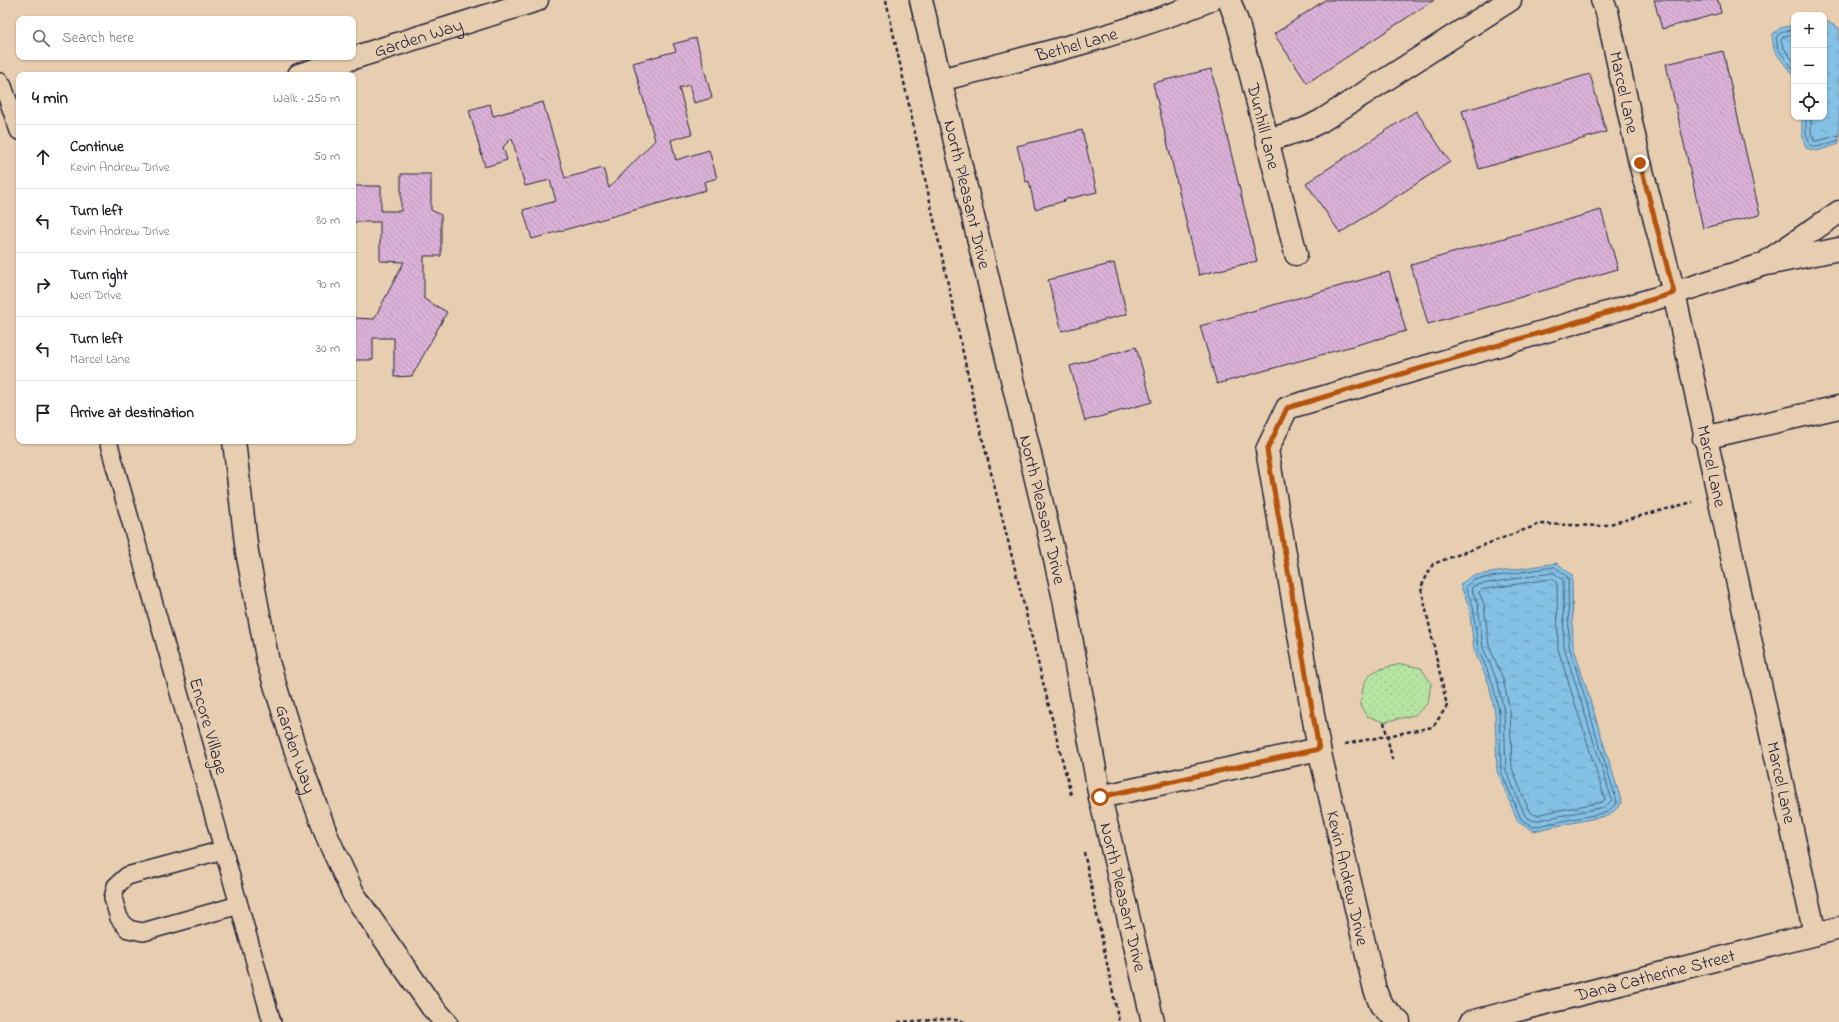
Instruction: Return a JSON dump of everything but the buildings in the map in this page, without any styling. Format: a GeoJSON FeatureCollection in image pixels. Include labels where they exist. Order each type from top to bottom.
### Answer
{"type":"FeatureCollection","features":[{"type":"Feature","properties":{"kind":"street","name":"Garden Way"},"geometry":{"type":"LineString","coordinates":[[356,57],[537,0]]}},
{"type":"Feature","properties":{"kind":"street","name":"North Pleasant Drive"},"geometry":{"type":"LineString","coordinates":[[920,0],[1062,591],[1100,797],[1153,1022]]}},
{"type":"Feature","properties":{"kind":"street","name":"Bethel Lane"},"geometry":{"type":"LineString","coordinates":[[940,80],[1111,35],[1183,11],[1210,0]]}},
{"type":"Feature","properties":{"kind":"street","name":"Dunhill Lane"},"geometry":{"type":"LineString","coordinates":[[1229,0],[1238,24],[1296,254]]}},
{"type":"Feature","properties":{"kind":"street"},"geometry":{"type":"LineString","coordinates":[[1268,140],[1299,131],[1321,121],[1510,0]]}},
{"type":"Feature","properties":{"kind":"street","name":"Marcel Lane"},"geometry":{"type":"LineString","coordinates":[[1602,0],[1640,163],[1674,293],[1704,438],[1815,934]]}},
{"type":"Feature","properties":{"kind":"street","name":"Garden Way"},"geometry":{"type":"LineString","coordinates":[[309,72],[347,60]]}},
{"type":"Feature","properties":{"kind":"street"},"geometry":{"type":"LineString","coordinates":[[1762,265],[1839,212]]}},
{"type":"Feature","properties":{"kind":"street"},"geometry":{"type":"LineString","coordinates":[[1674,293],[1762,265],[1839,249]]}},
{"type":"Feature","properties":{"kind":"street","name":"Kevin Andrew Drive"},"geometry":{"type":"LineString","coordinates":[[1399,1022],[1381,1005],[1370,971],[1319,749],[1267,450],[1287,408],[1674,293]]}},
{"type":"Feature","properties":{"kind":"street"},"geometry":{"type":"LineString","coordinates":[[1704,438],[1839,407]]}},
{"type":"Feature","properties":{"kind":"street","name":"Garden Way"},"geometry":{"type":"LineString","coordinates":[[234,444],[247,552],[268,662],[294,746],[311,794],[328,839],[354,895],[432,1007],[446,1022]]}},
{"type":"Feature","properties":{"kind":"street"},"geometry":{"type":"LineString","coordinates":[[1100,797],[1319,749]]}},
{"type":"Feature","properties":{"kind":"street","name":"Dana Catherine Street"},"geometry":{"type":"LineString","coordinates":[[1471,1022],[1839,928]]}},
{"type":"Feature","properties":{"kind":"lane"},"geometry":{"type":"LineString","coordinates":[[0,82],[3,86],[16,123]]}},
{"type":"Feature","properties":{"kind":"lane","name":"Encore Village"},"geometry":{"type":"LineString","coordinates":[[109,444],[272,1022]]}},
{"type":"Feature","properties":{"kind":"lane"},"geometry":{"type":"LineString","coordinates":[[223,850],[127,876],[116,886],[113,898],[119,918],[128,929],[143,932],[239,905]]}},
{"type":"Feature","properties":{"kind":"path"},"geometry":{"type":"LineString","coordinates":[[886,0],[976,412],[1072,801]]}},
{"type":"Feature","properties":{"kind":"path"},"geometry":{"type":"LineString","coordinates":[[1319,749],[1433,727],[1447,706],[1421,587],[1433,564],[1540,524],[1602,526],[1695,502]]}},
{"type":"Feature","properties":{"kind":"path"},"geometry":{"type":"LineString","coordinates":[[1384,722],[1393,763]]}},
{"type":"Feature","properties":{"kind":"path"},"geometry":{"type":"LineString","coordinates":[[1083,847],[1119,1022]]}},
{"type":"Feature","properties":{"kind":"path"},"geometry":{"type":"LineString","coordinates":[[898,1022],[951,1019],[965,1022]]}},
{"type":"Feature","properties":{"kind":"green space"},"geometry":{"type":"Polygon","coordinates":[[[1402,664],[1421,668],[1431,683],[1428,703],[1415,715],[1384,722],[1367,716],[1360,706],[1364,686],[1370,674],[1375,671],[1402,664]]]}},
{"type":"Feature","properties":{"kind":"water"},"geometry":{"type":"Polygon","coordinates":[[[1827,22],[1839,28],[1839,144],[1817,151],[1806,148],[1802,134],[1802,120],[1827,120],[1827,22]]]}},
{"type":"Feature","properties":{"kind":"water"},"geometry":{"type":"Polygon","coordinates":[[[1791,26],[1791,73],[1774,50],[1772,35],[1780,28],[1791,26]]]}},
{"type":"Feature","properties":{"kind":"water"},"geometry":{"type":"Polygon","coordinates":[[[1557,563],[1572,575],[1573,645],[1622,803],[1610,815],[1533,831],[1518,822],[1497,771],[1495,713],[1489,684],[1474,650],[1469,606],[1460,585],[1471,576],[1557,563]]]}},
{"type":"Feature","properties":{"kind":"route"},"geometry":{"type":"LineString","coordinates":[[1100,797],[1319,749],[1267,450],[1287,408],[1674,293],[1640,163]]}}]}
